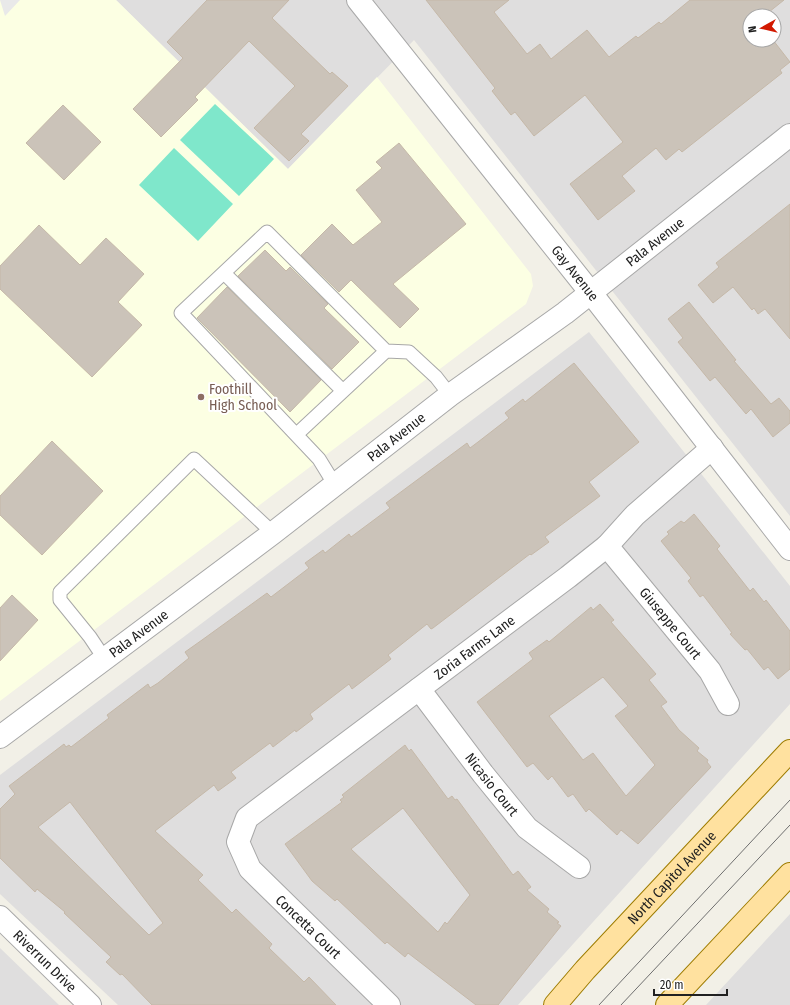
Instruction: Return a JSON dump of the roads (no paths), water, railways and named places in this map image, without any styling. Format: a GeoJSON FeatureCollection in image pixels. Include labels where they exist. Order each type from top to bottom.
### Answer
{"type":"FeatureCollection","features":[{"type":"Feature","properties":{"kind":"main road","name":"North Capitol Avenue"},"geometry":{"type":"LineString","coordinates":[[555,1005],[585,970],[790,751]]}},
{"type":"Feature","properties":{"kind":"main road"},"geometry":{"type":"LineString","coordinates":[[667,1005],[790,874]]}},
{"type":"Feature","properties":{"kind":"street","name":"Gay Avenue"},"geometry":{"type":"LineString","coordinates":[[358,0],[790,549]]}},
{"type":"Feature","properties":{"kind":"street","name":"Pala Avenue"},"geometry":{"type":"LineString","coordinates":[[0,737],[273,533],[450,395],[590,293],[790,135]]}},
{"type":"Feature","properties":{"kind":"street","name":"Zoria Farms Lane"},"geometry":{"type":"LineString","coordinates":[[238,842],[247,818],[568,578],[607,546],[635,515],[712,448]]}},
{"type":"Feature","properties":{"kind":"street","name":"Giuseppe Court"},"geometry":{"type":"LineString","coordinates":[[607,546],[710,672],[728,704]]}},
{"type":"Feature","properties":{"kind":"street","name":"Nicasio Court"},"geometry":{"type":"LineString","coordinates":[[419,688],[483,774],[527,828],[579,867]]}},
{"type":"Feature","properties":{"kind":"street","name":"Concetta Court"},"geometry":{"type":"LineString","coordinates":[[238,842],[250,869],[389,1005]]}},
{"type":"Feature","properties":{"kind":"street","name":"Riverrun Drive"},"geometry":{"type":"LineString","coordinates":[[0,917],[90,1005]]}},
{"type":"Feature","properties":{"kind":"lane"},"geometry":{"type":"LineString","coordinates":[[335,485],[322,462],[297,434],[181,313],[267,232],[386,351],[409,352],[436,377],[450,395]]}},
{"type":"Feature","properties":{"kind":"lane"},"geometry":{"type":"LineString","coordinates":[[224,273],[343,391]]}},
{"type":"Feature","properties":{"kind":"lane"},"geometry":{"type":"LineString","coordinates":[[297,434],[386,351]]}},
{"type":"Feature","properties":{"kind":"lane"},"geometry":{"type":"LineString","coordinates":[[104,658],[90,637],[60,600],[60,592],[194,459],[273,533]]}},
{"type":"Feature","properties":{"kind":"tram line"},"geometry":{"type":"LineString","coordinates":[[599,1005],[790,800]]}},
{"type":"Feature","properties":{"kind":"tram line"},"geometry":{"type":"LineString","coordinates":[[621,1005],[790,825]]}},
{"type":"Feature","properties":{"kind":"place","name":"Foothill High School"},"geometry":{"type":"Point","coordinates":[201,397]}}]}
